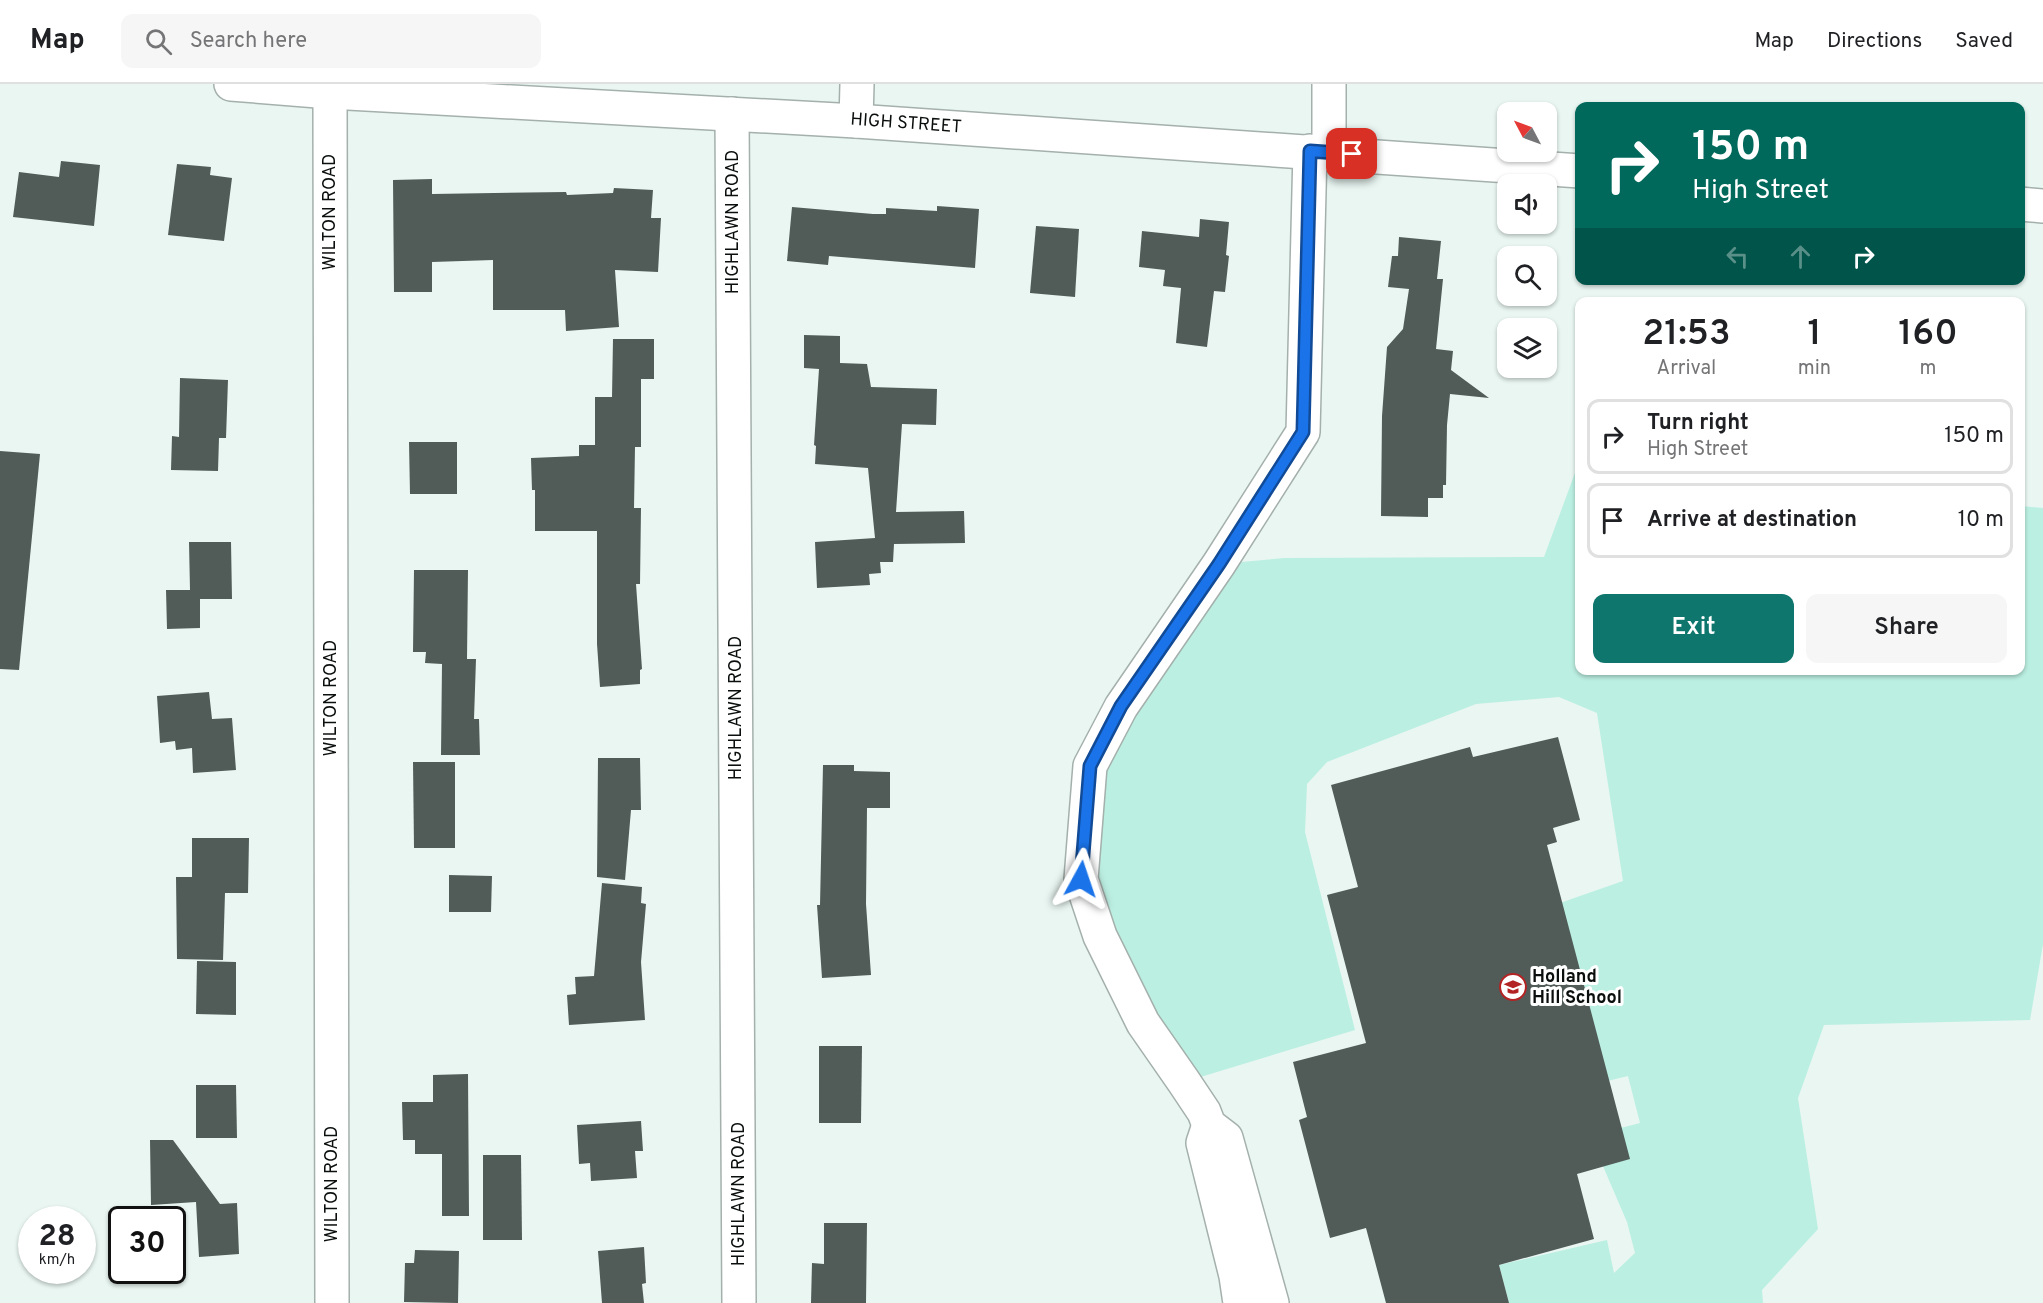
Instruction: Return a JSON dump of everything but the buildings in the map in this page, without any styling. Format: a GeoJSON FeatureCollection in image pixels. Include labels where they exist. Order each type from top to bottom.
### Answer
{"type":"FeatureCollection","features":[{"type":"Feature","properties":{"kind":"street","name":"HIGH STREET"},"geometry":{"type":"LineString","coordinates":[[231,84],[330,92],[856,121],[1575,171]]}},
{"type":"Feature","properties":{"kind":"street"},"geometry":{"type":"LineString","coordinates":[[856,84],[856,121]]}},
{"type":"Feature","properties":{"kind":"street"},"geometry":{"type":"LineString","coordinates":[[1272,1303],[1226,1138],[1209,1125],[1194,1097],[1143,1023],[1100,936],[1081,879],[1090,766],[1121,706],[1219,564],[1303,432],[1320,152],[1329,84]]}},
{"type":"Feature","properties":{"kind":"street","name":"WILTON ROAD"},"geometry":{"type":"LineString","coordinates":[[330,92],[332,1303]]}},
{"type":"Feature","properties":{"kind":"street","name":"HIGHLAWN ROAD"},"geometry":{"type":"LineString","coordinates":[[732,114],[739,1303]]}},
{"type":"Feature","properties":{"kind":"street"},"geometry":{"type":"LineString","coordinates":[[2025,204],[2043,206]]}},
{"type":"Feature","properties":{"kind":"street"},"geometry":{"type":"LineString","coordinates":[[1209,1125],[1203,1143],[1236,1276],[1240,1303]]}},
{"type":"Feature","properties":{"kind":"green space"},"geometry":{"type":"Polygon","coordinates":[[[1575,473],[1575,675],[2025,675],[2025,506],[2043,508],[2043,944],[2030,1020],[1824,1025],[1798,1098],[1818,1229],[1762,1290],[1763,1303],[1509,1303],[1499,1265],[1607,1240],[1614,1273],[1635,1253],[1627,1222],[1590,1136],[1640,1123],[1628,1076],[1578,1088],[1537,911],[1623,881],[1597,713],[1559,697],[1476,704],[1327,762],[1307,784],[1305,832],[1355,1030],[1184,1082],[1100,936],[1090,766],[1219,564],[1285,558],[1544,557],[1575,473]]]}},
{"type":"Feature","properties":{"kind":"place","name":"Holland Hill School"},"geometry":{"type":"Point","coordinates":[1513,987]}},
{"type":"Feature","properties":{"kind":"route"},"geometry":{"type":"LineString","coordinates":[[1081,879],[1090,766],[1121,706],[1219,564],[1303,432],[1310,151],[1352,154]]}}]}
